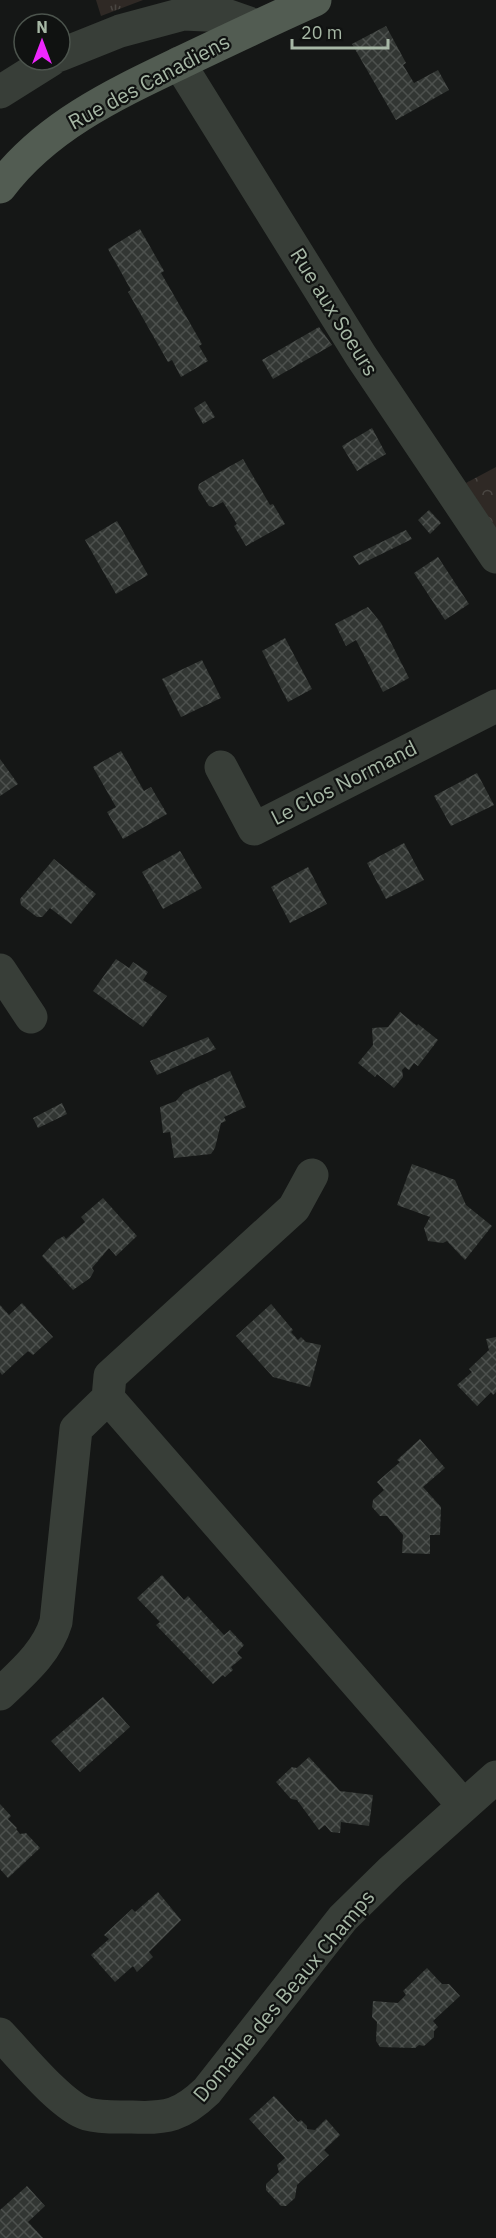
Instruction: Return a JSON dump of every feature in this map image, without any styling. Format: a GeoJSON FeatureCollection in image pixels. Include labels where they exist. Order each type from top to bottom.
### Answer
{"type":"FeatureCollection","features":[{"type":"Feature","properties":{"kind":"main road","name":"Rue des Canadiens"},"geometry":{"type":"LineString","coordinates":[[0,187],[11,172],[66,123],[120,92],[315,0]]}},
{"type":"Feature","properties":{"kind":"street"},"geometry":{"type":"LineString","coordinates":[[72,50],[120,31],[183,14],[229,16],[257,26]]}},
{"type":"Feature","properties":{"kind":"street","name":"Rue aux Soeurs"},"geometry":{"type":"LineString","coordinates":[[179,63],[361,356],[496,557]]}},
{"type":"Feature","properties":{"kind":"street"},"geometry":{"type":"LineString","coordinates":[[0,92],[32,72]]}},
{"type":"Feature","properties":{"kind":"street","name":"Le Clos Normand"},"geometry":{"type":"LineString","coordinates":[[221,767],[255,829],[496,706]]}},
{"type":"Feature","properties":{"kind":"street"},"geometry":{"type":"LineString","coordinates":[[0,970],[31,1017]]}},
{"type":"Feature","properties":{"kind":"street"},"geometry":{"type":"LineString","coordinates":[[0,1694],[32,1664],[52,1635],[56,1622],[76,1429],[108,1398],[110,1376],[294,1208],[312,1175]]}},
{"type":"Feature","properties":{"kind":"street"},"geometry":{"type":"LineString","coordinates":[[108,1398],[463,1805]]}},
{"type":"Feature","properties":{"kind":"street","name":"Domaine des Beaux Champs"},"geometry":{"type":"LineString","coordinates":[[0,2034],[59,2095],[85,2114],[138,2118],[175,2114],[191,2106],[207,2091],[343,1918],[391,1871],[496,1777]]}},
{"type":"Feature","properties":{"kind":"green space"},"geometry":{"type":"Polygon","coordinates":[[[96,0],[143,0],[101,16],[96,0]]]}},
{"type":"Feature","properties":{"kind":"green space"},"geometry":{"type":"Polygon","coordinates":[[[496,467],[496,529],[466,483],[496,467]]]}},
{"type":"Feature","properties":{"kind":"building"},"geometry":{"type":"Polygon","coordinates":[[[386,26],[406,63],[403,65],[414,83],[438,70],[449,90],[396,120],[352,44],[386,26]]]}},
{"type":"Feature","properties":{"kind":"building"},"geometry":{"type":"Polygon","coordinates":[[[140,229],[164,271],[161,273],[202,344],[199,346],[208,361],[181,377],[172,360],[168,362],[128,292],[131,290],[108,249],[140,229]]]}},
{"type":"Feature","properties":{"kind":"building"},"geometry":{"type":"Polygon","coordinates":[[[319,327],[332,345],[273,379],[262,360],[319,327]]]}},
{"type":"Feature","properties":{"kind":"building"},"geometry":{"type":"Polygon","coordinates":[[[205,401],[215,417],[203,424],[194,408],[205,401]]]}},
{"type":"Feature","properties":{"kind":"building"},"geometry":{"type":"Polygon","coordinates":[[[372,428],[386,454],[357,471],[342,446],[372,428]]]}},
{"type":"Feature","properties":{"kind":"building"},"geometry":{"type":"Polygon","coordinates":[[[243,459],[270,505],[273,504],[285,524],[246,546],[234,526],[237,524],[223,502],[213,507],[209,506],[198,489],[199,484],[243,459]]]}},
{"type":"Feature","properties":{"kind":"building"},"geometry":{"type":"Polygon","coordinates":[[[429,510],[441,523],[430,534],[418,520],[429,510]]]}},
{"type":"Feature","properties":{"kind":"building"},"geometry":{"type":"Polygon","coordinates":[[[117,521],[148,575],[116,594],[85,540],[117,521]]]}},
{"type":"Feature","properties":{"kind":"building"},"geometry":{"type":"Polygon","coordinates":[[[406,530],[412,539],[359,565],[353,556],[406,530]]]}},
{"type":"Feature","properties":{"kind":"building"},"geometry":{"type":"Polygon","coordinates":[[[438,557],[469,604],[445,620],[414,573],[438,557]]]}},
{"type":"Feature","properties":{"kind":"building"},"geometry":{"type":"Polygon","coordinates":[[[368,607],[381,623],[409,678],[383,692],[356,640],[346,646],[335,624],[368,607]]]}},
{"type":"Feature","properties":{"kind":"building"},"geometry":{"type":"Polygon","coordinates":[[[285,638],[312,689],[288,702],[262,651],[285,638]]]}},
{"type":"Feature","properties":{"kind":"building"},"geometry":{"type":"Polygon","coordinates":[[[202,660],[221,698],[181,717],[162,679],[202,660]]]}},
{"type":"Feature","properties":{"kind":"building"},"geometry":{"type":"Polygon","coordinates":[[[121,751],[144,791],[151,787],[167,814],[123,839],[107,812],[116,807],[93,767],[121,751]]]}},
{"type":"Feature","properties":{"kind":"building"},"geometry":{"type":"Polygon","coordinates":[[[0,759],[18,784],[0,796],[0,759]]]}},
{"type":"Feature","properties":{"kind":"building"},"geometry":{"type":"Polygon","coordinates":[[[477,773],[494,805],[451,826],[434,796],[477,773]]]}},
{"type":"Feature","properties":{"kind":"building"},"geometry":{"type":"Polygon","coordinates":[[[404,843],[424,880],[386,899],[367,863],[404,843]]]}},
{"type":"Feature","properties":{"kind":"building"},"geometry":{"type":"Polygon","coordinates":[[[180,851],[202,888],[163,909],[142,872],[180,851]]]}},
{"type":"Feature","properties":{"kind":"building"},"geometry":{"type":"Polygon","coordinates":[[[54,859],[96,894],[71,924],[50,908],[42,917],[37,917],[21,905],[20,899],[54,859]]]}},
{"type":"Feature","properties":{"kind":"building"},"geometry":{"type":"Polygon","coordinates":[[[308,867],[327,904],[290,923],[271,887],[308,867]]]}},
{"type":"Feature","properties":{"kind":"building"},"geometry":{"type":"Polygon","coordinates":[[[116,959],[129,968],[133,962],[148,972],[143,980],[167,996],[143,1027],[93,991],[116,959]]]}},
{"type":"Feature","properties":{"kind":"building"},"geometry":{"type":"Polygon","coordinates":[[[400,1012],[438,1040],[418,1066],[414,1063],[409,1070],[405,1067],[402,1070],[403,1077],[394,1088],[377,1074],[375,1077],[358,1063],[373,1045],[372,1028],[388,1027],[400,1012]]]}},
{"type":"Feature","properties":{"kind":"building"},"geometry":{"type":"Polygon","coordinates":[[[208,1037],[216,1049],[157,1075],[150,1061],[208,1037]]]}},
{"type":"Feature","properties":{"kind":"building"},"geometry":{"type":"Polygon","coordinates":[[[230,1071],[246,1107],[224,1117],[226,1121],[221,1123],[215,1148],[211,1154],[174,1158],[170,1132],[163,1133],[160,1107],[176,1101],[184,1092],[230,1071]]]}},
{"type":"Feature","properties":{"kind":"building"},"geometry":{"type":"Polygon","coordinates":[[[62,1103],[67,1114],[38,1128],[33,1118],[62,1103]]]}},
{"type":"Feature","properties":{"kind":"building"},"geometry":{"type":"Polygon","coordinates":[[[412,1164],[455,1180],[466,1205],[492,1226],[465,1260],[447,1241],[443,1243],[428,1241],[424,1228],[430,1217],[397,1205],[412,1164]]]}},
{"type":"Feature","properties":{"kind":"building"},"geometry":{"type":"Polygon","coordinates":[[[103,1198],[137,1236],[116,1256],[109,1248],[92,1268],[94,1271],[90,1278],[73,1290],[42,1256],[57,1240],[64,1236],[66,1239],[85,1222],[81,1217],[103,1198]]]}},
{"type":"Feature","properties":{"kind":"building"},"geometry":{"type":"Polygon","coordinates":[[[22,1303],[53,1337],[33,1355],[28,1351],[2,1375],[0,1372],[0,1305],[9,1315],[22,1303]]]}},
{"type":"Feature","properties":{"kind":"building"},"geometry":{"type":"Polygon","coordinates":[[[271,1304],[293,1330],[291,1332],[298,1340],[301,1337],[306,1342],[321,1345],[310,1387],[273,1377],[236,1336],[271,1304]]]}},
{"type":"Feature","properties":{"kind":"building"},"geometry":{"type":"Polygon","coordinates":[[[496,1337],[496,1392],[493,1395],[491,1392],[477,1406],[457,1385],[472,1372],[469,1369],[489,1350],[486,1339],[496,1337]]]}},
{"type":"Feature","properties":{"kind":"building"},"geometry":{"type":"Polygon","coordinates":[[[420,1439],[445,1468],[423,1487],[441,1507],[440,1535],[430,1535],[430,1554],[402,1553],[403,1535],[387,1516],[380,1516],[372,1507],[373,1500],[384,1490],[377,1482],[400,1462],[397,1460],[420,1439]]]}},
{"type":"Feature","properties":{"kind":"building"},"geometry":{"type":"Polygon","coordinates":[[[162,1575],[184,1600],[188,1596],[224,1635],[230,1630],[244,1645],[237,1653],[242,1658],[231,1667],[233,1670],[213,1684],[156,1625],[160,1622],[137,1598],[162,1575]]]}},
{"type":"Feature","properties":{"kind":"building"},"geometry":{"type":"Polygon","coordinates":[[[103,1697],[130,1727],[80,1772],[51,1741],[103,1697]]]}},
{"type":"Feature","properties":{"kind":"building"},"geometry":{"type":"Polygon","coordinates":[[[309,1757],[340,1791],[373,1795],[369,1826],[341,1822],[340,1833],[331,1832],[325,1825],[319,1830],[297,1800],[291,1799],[276,1782],[292,1767],[297,1768],[309,1757]]]}},
{"type":"Feature","properties":{"kind":"building"},"geometry":{"type":"Polygon","coordinates":[[[0,1804],[11,1816],[8,1819],[20,1834],[26,1833],[40,1848],[8,1878],[0,1869],[0,1804]]]}},
{"type":"Feature","properties":{"kind":"building"},"geometry":{"type":"Polygon","coordinates":[[[158,1892],[181,1920],[149,1952],[153,1957],[137,1972],[133,1966],[115,1982],[91,1955],[109,1939],[104,1935],[132,1909],[135,1912],[158,1892]]]}},
{"type":"Feature","properties":{"kind":"building"},"geometry":{"type":"Polygon","coordinates":[[[427,1968],[442,1984],[449,1984],[460,1996],[433,2021],[438,2027],[434,2031],[434,2037],[424,2046],[380,2047],[376,2041],[377,2022],[372,2017],[373,2001],[398,2003],[406,1995],[403,1991],[427,1968]]]}},
{"type":"Feature","properties":{"kind":"building"},"geometry":{"type":"Polygon","coordinates":[[[274,2096],[298,2122],[301,2120],[307,2126],[307,2129],[315,2130],[326,2119],[340,2135],[324,2150],[329,2155],[297,2185],[295,2198],[286,2206],[281,2206],[266,2190],[266,2184],[279,2172],[277,2165],[285,2158],[249,2119],[274,2096]]]}},
{"type":"Feature","properties":{"kind":"building"},"geometry":{"type":"Polygon","coordinates":[[[27,2186],[45,2206],[28,2222],[43,2238],[0,2238],[0,2210],[27,2186]]]}}]}
